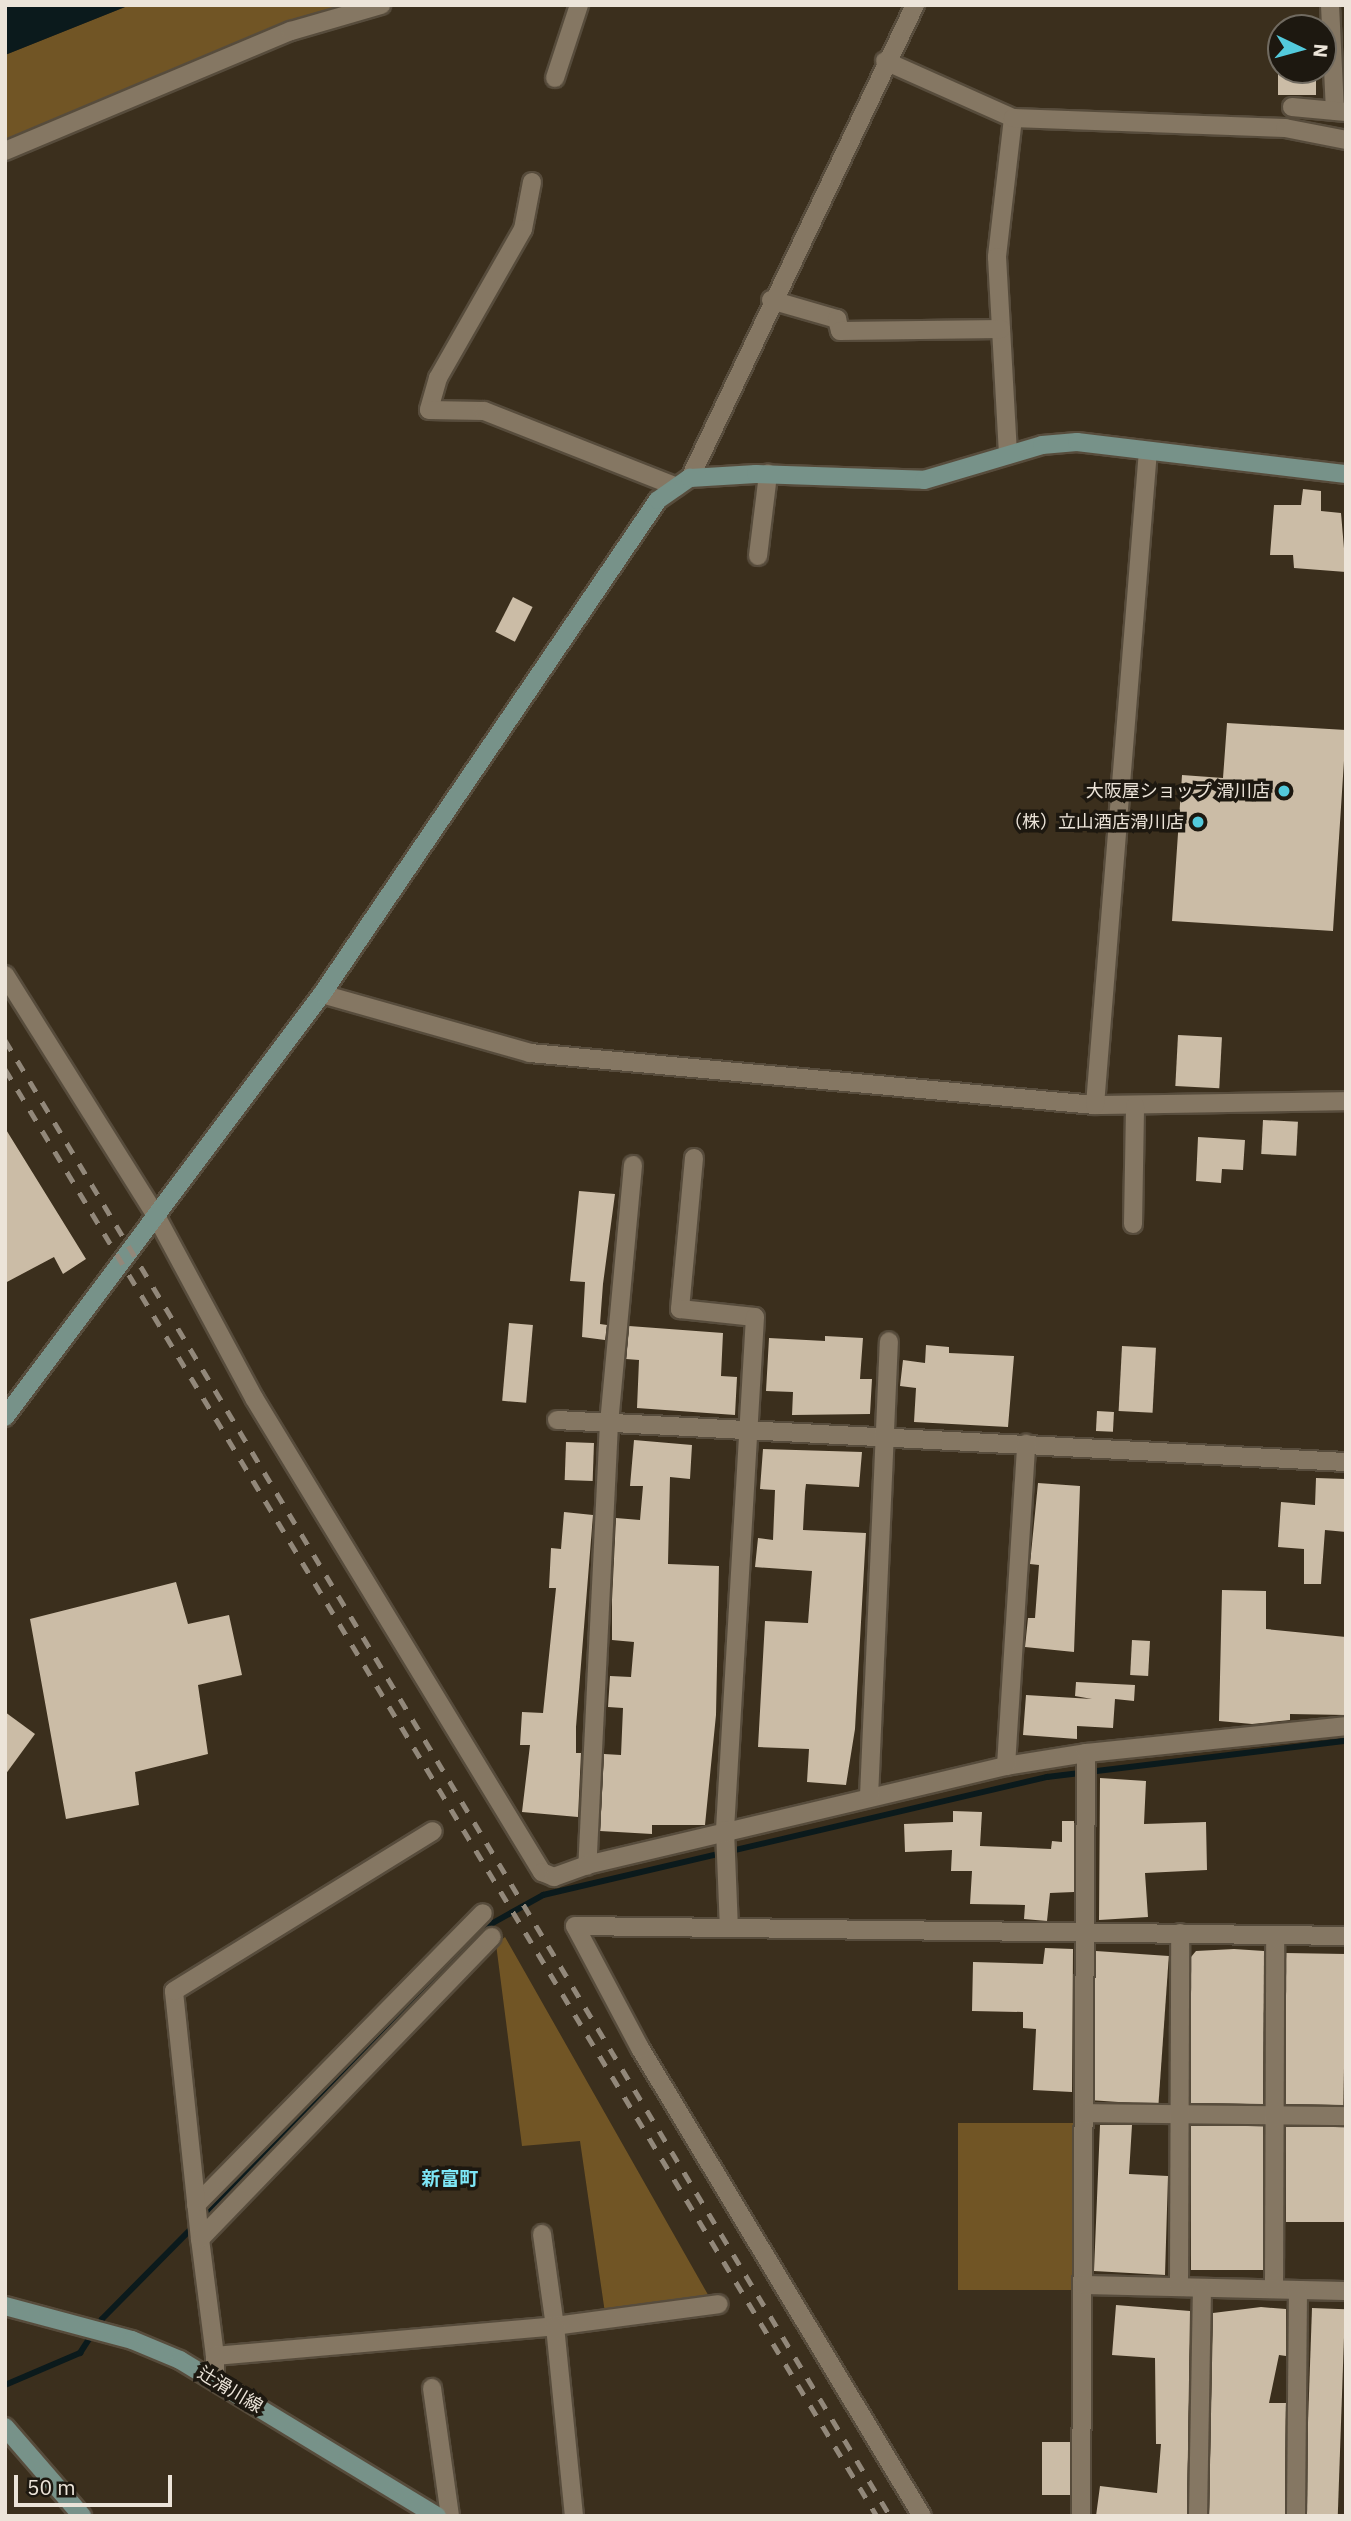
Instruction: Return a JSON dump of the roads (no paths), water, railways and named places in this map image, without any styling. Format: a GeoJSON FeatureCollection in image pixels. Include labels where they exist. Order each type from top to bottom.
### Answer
{"type":"FeatureCollection","features":[{"type":"Feature","properties":{"kind":"street"},"geometry":{"type":"LineString","coordinates":[[5,152],[291,31],[380,5]]}},
{"type":"Feature","properties":{"kind":"street"},"geometry":{"type":"LineString","coordinates":[[555,78],[579,5]]}},
{"type":"Feature","properties":{"kind":"street"},"geometry":{"type":"LineString","coordinates":[[5,1417],[124,1264],[155,1214],[322,994],[658,500],[684,483],[885,61],[915,5]]}},
{"type":"Feature","properties":{"kind":"street"},"geometry":{"type":"LineString","coordinates":[[1292,107],[1340,111],[1330,5]]}},
{"type":"Feature","properties":{"kind":"street"},"geometry":{"type":"LineString","coordinates":[[885,61],[1013,118],[1285,128],[1346,140]]}},
{"type":"Feature","properties":{"kind":"street"},"geometry":{"type":"LineString","coordinates":[[1008,455],[997,257],[1013,118]]}},
{"type":"Feature","properties":{"kind":"street"},"geometry":{"type":"LineString","coordinates":[[532,182],[523,229],[438,378],[429,410],[484,411],[684,483],[768,474],[924,480],[1008,455],[1077,442],[1346,474]]}},
{"type":"Feature","properties":{"kind":"street"},"geometry":{"type":"LineString","coordinates":[[771,300],[838,319],[840,331],[1001,329]]}},
{"type":"Feature","properties":{"kind":"street"},"geometry":{"type":"LineString","coordinates":[[1095,1105],[1148,451]]}},
{"type":"Feature","properties":{"kind":"street"},"geometry":{"type":"LineString","coordinates":[[758,556],[768,474]]}},
{"type":"Feature","properties":{"kind":"street"},"geometry":{"type":"LineString","coordinates":[[5,975],[155,1214],[254,1398],[541,1872],[554,1877],[587,1865],[724,1830],[1006,1766],[1086,1754],[1346,1726]]}},
{"type":"Feature","properties":{"kind":"street"},"geometry":{"type":"LineString","coordinates":[[322,994],[530,1053],[1095,1105],[1346,1101]]}},
{"type":"Feature","properties":{"kind":"street"},"geometry":{"type":"LineString","coordinates":[[1133,1224],[1135,1106]]}},
{"type":"Feature","properties":{"kind":"street"},"geometry":{"type":"LineString","coordinates":[[694,1158],[680,1309],[755,1317],[745,1430],[724,1830],[729,1928]]}},
{"type":"Feature","properties":{"kind":"street"},"geometry":{"type":"LineString","coordinates":[[587,1865],[610,1423],[633,1165]]}},
{"type":"Feature","properties":{"kind":"street"},"geometry":{"type":"LineString","coordinates":[[869,1797],[889,1341]]}},
{"type":"Feature","properties":{"kind":"street"},"geometry":{"type":"LineString","coordinates":[[557,1420],[885,1434],[1346,1462]]}},
{"type":"Feature","properties":{"kind":"street"},"geometry":{"type":"LineString","coordinates":[[1006,1766],[1026,1444]]}},
{"type":"Feature","properties":{"kind":"street"},"geometry":{"type":"LineString","coordinates":[[1081,2516],[1087,1931],[1086,1754]]}},
{"type":"Feature","properties":{"kind":"street"},"geometry":{"type":"LineString","coordinates":[[215,2381],[215,2356],[174,1991],[433,1831]]}},
{"type":"Feature","properties":{"kind":"street"},"geometry":{"type":"LineString","coordinates":[[196,2205],[483,1913]]}},
{"type":"Feature","properties":{"kind":"street"},"geometry":{"type":"LineString","coordinates":[[922,2516],[640,2048],[575,1926],[1346,1936]]}},
{"type":"Feature","properties":{"kind":"street"},"geometry":{"type":"LineString","coordinates":[[1179,2287],[1180,1933]]}},
{"type":"Feature","properties":{"kind":"street"},"geometry":{"type":"LineString","coordinates":[[1274,2290],[1275,1935]]}},
{"type":"Feature","properties":{"kind":"street"},"geometry":{"type":"LineString","coordinates":[[200,2239],[492,1937]]}},
{"type":"Feature","properties":{"kind":"street"},"geometry":{"type":"LineString","coordinates":[[1085,2113],[1346,2116]]}},
{"type":"Feature","properties":{"kind":"street"},"geometry":{"type":"LineString","coordinates":[[542,2234],[555,2326],[574,2516]]}},
{"type":"Feature","properties":{"kind":"street"},"geometry":{"type":"LineString","coordinates":[[1083,2285],[1346,2291]]}},
{"type":"Feature","properties":{"kind":"street"},"geometry":{"type":"LineString","coordinates":[[1198,2516],[1202,2288]]}},
{"type":"Feature","properties":{"kind":"street"},"geometry":{"type":"LineString","coordinates":[[1296,2516],[1298,2290]]}},
{"type":"Feature","properties":{"kind":"street"},"geometry":{"type":"LineString","coordinates":[[215,2356],[555,2326],[719,2304]]}},
{"type":"Feature","properties":{"kind":"street","name":"辻滑川線"},"geometry":{"type":"LineString","coordinates":[[5,2306],[132,2340],[215,2381],[424,2513]]}},
{"type":"Feature","properties":{"kind":"street"},"geometry":{"type":"LineString","coordinates":[[432,2388],[450,2516]]}},
{"type":"Feature","properties":{"kind":"street"},"geometry":{"type":"LineString","coordinates":[[5,2427],[82,2516]]}},
{"type":"Feature","properties":{"kind":"waterway"},"geometry":{"type":"LineString","coordinates":[[202,2217],[491,1924],[543,1895],[1047,1777],[1346,1741]]}},
{"type":"Feature","properties":{"kind":"waterway"},"geometry":{"type":"LineString","coordinates":[[5,2385],[80,2353],[102,2319],[195,2225]]}},
{"type":"Feature","properties":{"kind":"railway"},"geometry":{"type":"LineString","coordinates":[[5,1040],[890,2516]]}},
{"type":"Feature","properties":{"kind":"railway"},"geometry":{"type":"LineString","coordinates":[[5,1069],[877,2516]]}},
{"type":"Feature","properties":{"kind":"place","name":"大阪屋ショップ 滑川店"},"geometry":{"type":"Point","coordinates":[1284,791]}},
{"type":"Feature","properties":{"kind":"place","name":"（株）立山酒店滑川店"},"geometry":{"type":"Point","coordinates":[1198,822]}},
{"type":"Feature","properties":{"kind":"district","name":"新富町"},"geometry":{"type":"Point","coordinates":[450,2179]}}]}
